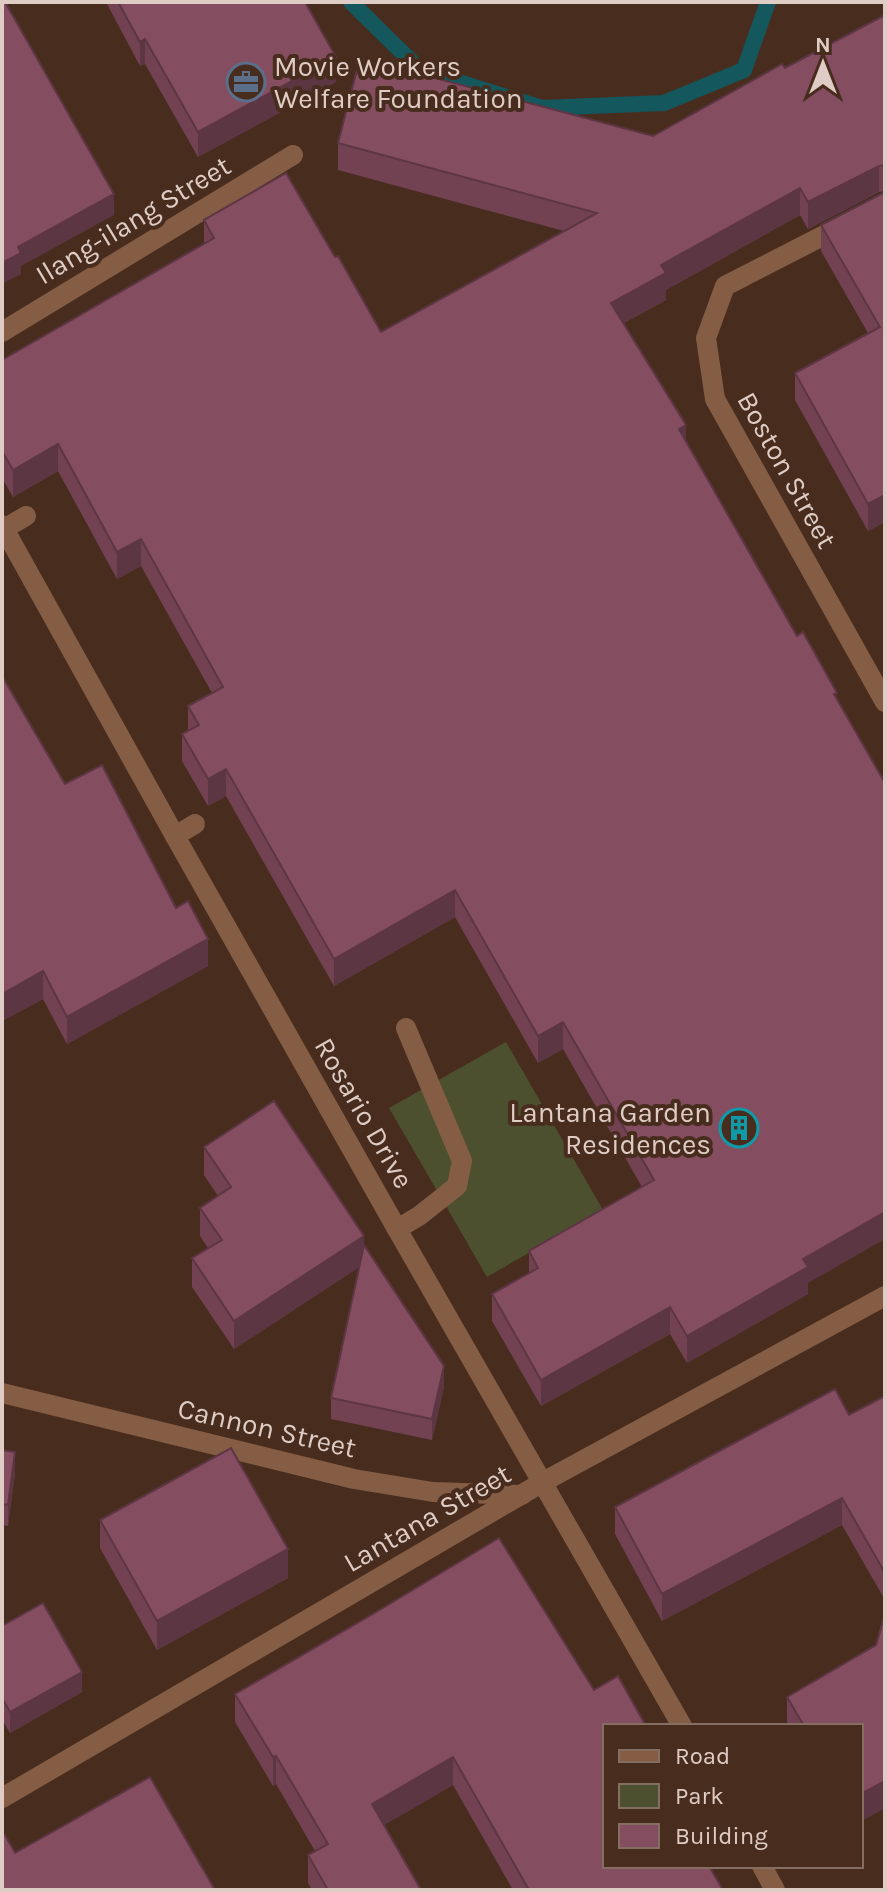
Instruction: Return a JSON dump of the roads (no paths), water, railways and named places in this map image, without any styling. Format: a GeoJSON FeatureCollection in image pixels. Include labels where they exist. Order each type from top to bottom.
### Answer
{"type":"FeatureCollection","features":[{"type":"Feature","properties":{"kind":"street","name":"Ilang-ilang Street"},"geometry":{"type":"LineString","coordinates":[[2,332],[293,155]]}},
{"type":"Feature","properties":{"kind":"street","name":"Boston Street"},"geometry":{"type":"LineString","coordinates":[[885,204],[725,286],[706,338],[715,399],[885,702]]}},
{"type":"Feature","properties":{"kind":"street"},"geometry":{"type":"LineString","coordinates":[[3,527],[26,516]]}},
{"type":"Feature","properties":{"kind":"street","name":"Rosario Drive"},"geometry":{"type":"LineString","coordinates":[[3,527],[397,1229],[681,1724]]}},
{"type":"Feature","properties":{"kind":"street"},"geometry":{"type":"LineString","coordinates":[[175,836],[195,824]]}},
{"type":"Feature","properties":{"kind":"street"},"geometry":{"type":"LineString","coordinates":[[397,1229],[457,1186],[462,1161],[406,1028]]}},
{"type":"Feature","properties":{"kind":"street","name":"Lantana Street"},"geometry":{"type":"LineString","coordinates":[[2,1798],[543,1482],[885,1296]]}},
{"type":"Feature","properties":{"kind":"street","name":"Cannon Street"},"geometry":{"type":"LineString","coordinates":[[2,1393],[354,1479],[433,1492],[522,1495]]}},
{"type":"Feature","properties":{"kind":"street"},"geometry":{"type":"LineString","coordinates":[[763,1868],[775,1890]]}},
{"type":"Feature","properties":{"kind":"waterway"},"geometry":{"type":"LineString","coordinates":[[351,2],[420,70],[542,108],[664,103],[744,70],[768,2]]}},
{"type":"Feature","properties":{"kind":"place","name":"Movie Workers Welfare Foundation"},"geometry":{"type":"Point","coordinates":[246,82]}},
{"type":"Feature","properties":{"kind":"place","name":"Lantana Garden Residences"},"geometry":{"type":"Point","coordinates":[739,1128]}}]}
